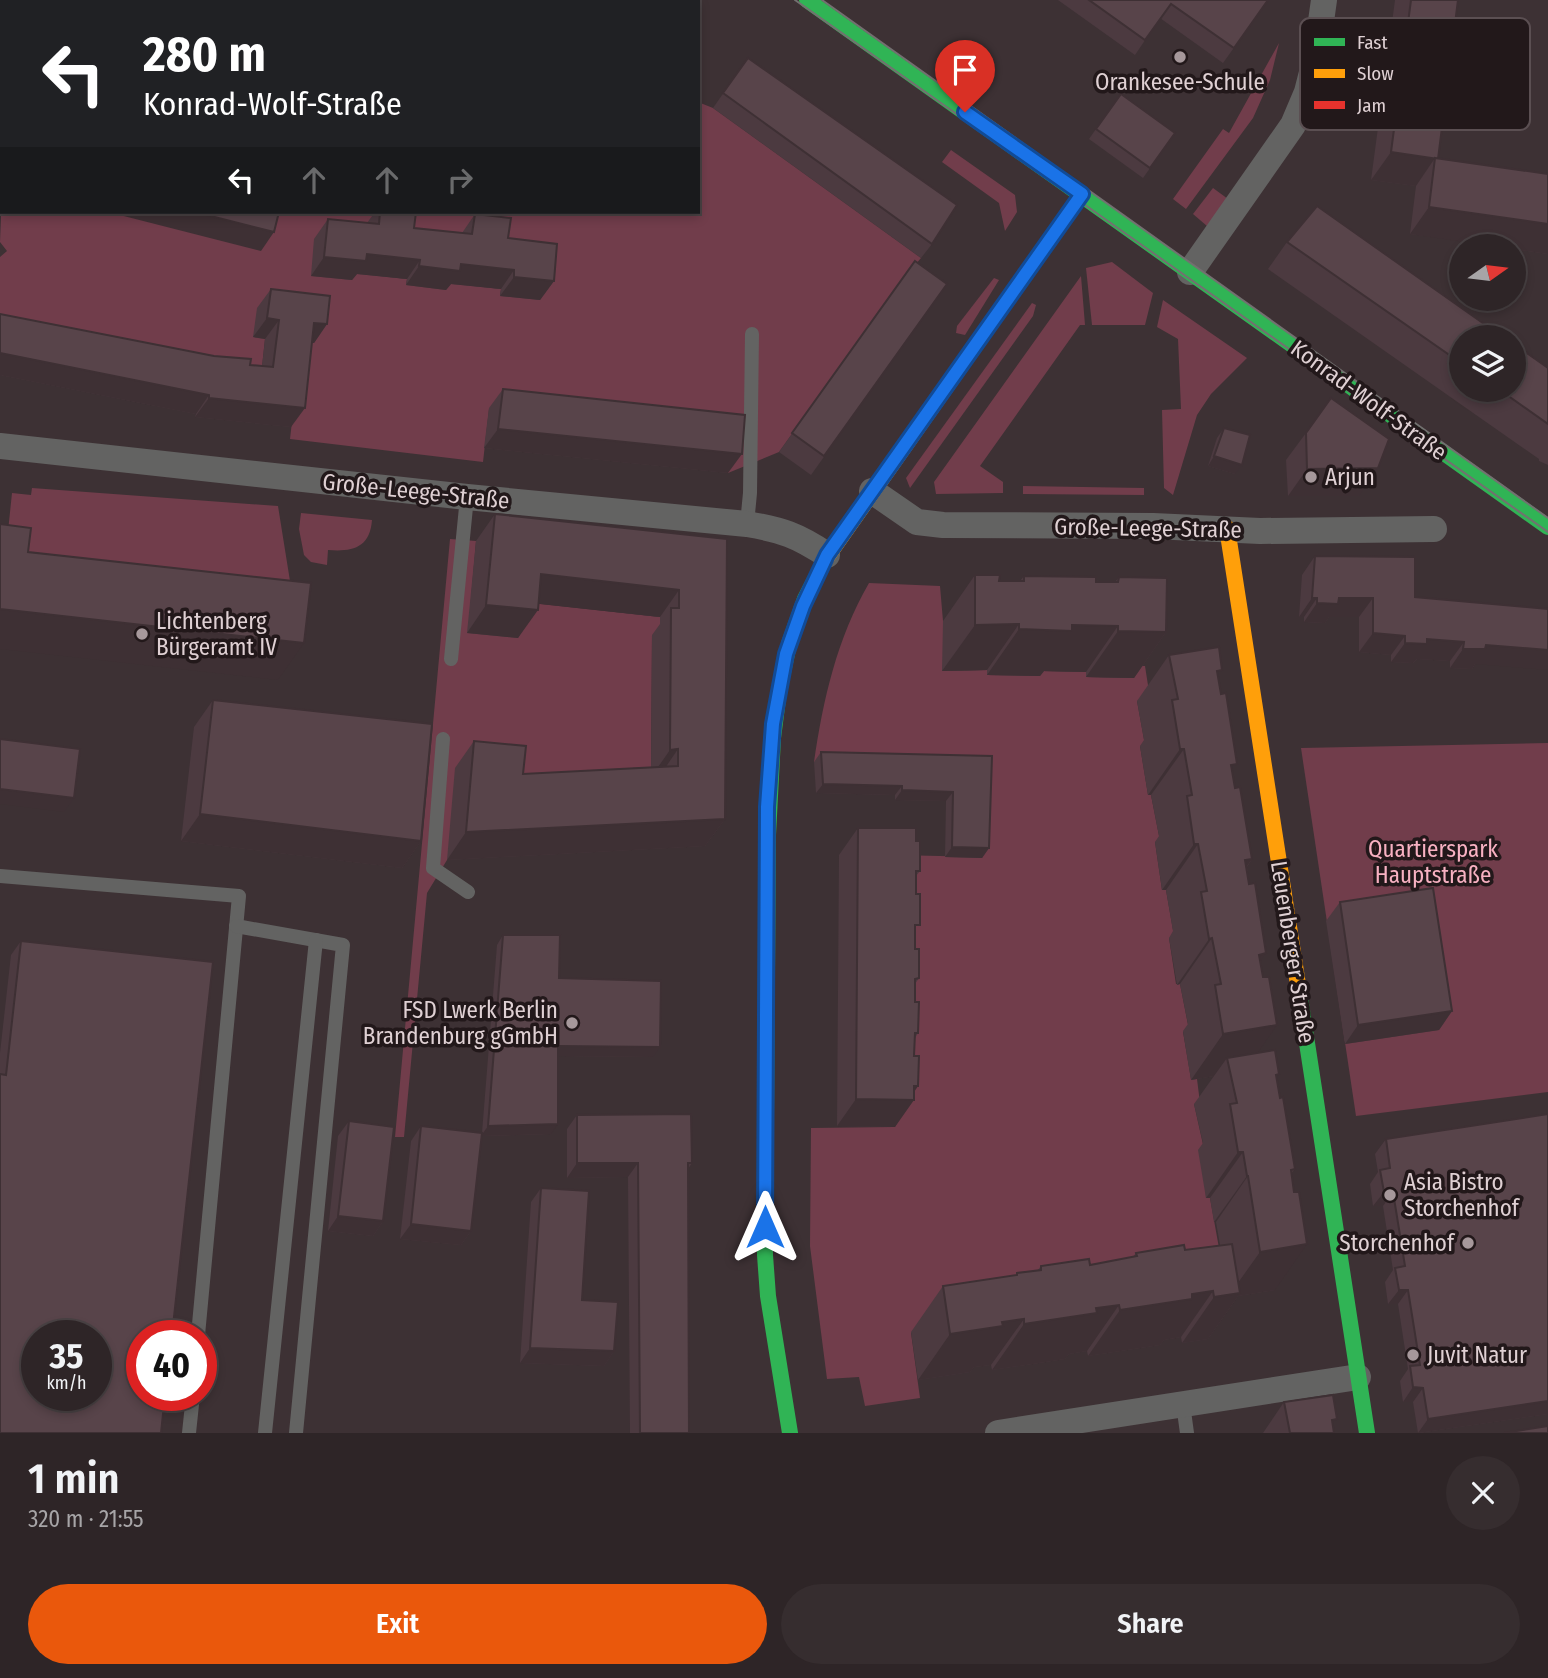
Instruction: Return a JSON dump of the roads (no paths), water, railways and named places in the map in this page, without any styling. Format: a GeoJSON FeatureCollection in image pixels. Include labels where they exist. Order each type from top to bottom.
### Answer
{"type":"FeatureCollection","features":[{"type":"Feature","properties":{"kind":"street","name":"Konrad-Wolf-Straße"},"geometry":{"type":"LineString","coordinates":[[807,0],[1548,527]]}},
{"type":"Feature","properties":{"kind":"street"},"geometry":{"type":"LineString","coordinates":[[1321,18],[1324,0]]}},
{"type":"Feature","properties":{"kind":"street"},"geometry":{"type":"LineString","coordinates":[[1190,272],[1293,125],[1300,108]]}},
{"type":"Feature","properties":{"kind":"street"},"geometry":{"type":"LineString","coordinates":[[790,1433],[768,1296],[765,1255],[767,807],[773,724],[786,654],[803,606],[827,555],[1082,194]]}},
{"type":"Feature","properties":{"kind":"street","name":"Große-Leege-Straße"},"geometry":{"type":"LineString","coordinates":[[0,446],[467,497],[747,524],[779,529],[799,537],[827,555]]}},
{"type":"Feature","properties":{"kind":"street","name":"Große-Leege-Straße"},"geometry":{"type":"LineString","coordinates":[[872,491],[917,522],[943,525],[1227,528],[1260,531],[1434,529]]}},
{"type":"Feature","properties":{"kind":"street","name":"Leuenberger Straße"},"geometry":{"type":"LineString","coordinates":[[1227,528],[1367,1433]]}},
{"type":"Feature","properties":{"kind":"street"},"geometry":{"type":"LineString","coordinates":[[998,1433],[1358,1377]]}},
{"type":"Feature","properties":{"kind":"lane"},"geometry":{"type":"LineString","coordinates":[[747,524],[750,493],[752,334]]}},
{"type":"Feature","properties":{"kind":"lane"},"geometry":{"type":"LineString","coordinates":[[450,659],[467,497]]}},
{"type":"Feature","properties":{"kind":"lane"},"geometry":{"type":"LineString","coordinates":[[443,739],[433,868],[468,892]]}},
{"type":"Feature","properties":{"kind":"lane"},"geometry":{"type":"LineString","coordinates":[[0,876],[239,896],[199,1320]]}},
{"type":"Feature","properties":{"kind":"lane"},"geometry":{"type":"LineString","coordinates":[[236,926],[343,945],[296,1433]]}},
{"type":"Feature","properties":{"kind":"lane"},"geometry":{"type":"LineString","coordinates":[[265,1433],[316,940]]}},
{"type":"Feature","properties":{"kind":"lane"},"geometry":{"type":"LineString","coordinates":[[1182,1404],[1187,1433]]}},
{"type":"Feature","properties":{"kind":"lane"},"geometry":{"type":"LineString","coordinates":[[189,1433],[191,1411]]}},
{"type":"Feature","properties":{"kind":"tram line"},"geometry":{"type":"LineString","coordinates":[[795,0],[1548,532]]}},
{"type":"Feature","properties":{"kind":"tram line"},"geometry":{"type":"LineString","coordinates":[[822,0],[1548,518]]}},
{"type":"Feature","properties":{"kind":"place","name":"Orankesee-Schule"},"geometry":{"type":"Point","coordinates":[1180,57]}},
{"type":"Feature","properties":{"kind":"place","name":"Arjun"},"geometry":{"type":"Point","coordinates":[1311,477]}},
{"type":"Feature","properties":{"kind":"place","name":"Lichtenberg Bürgeramt IV"},"geometry":{"type":"Point","coordinates":[142,634]}},
{"type":"Feature","properties":{"kind":"place","name":"FSD Lwerk Berlin Brandenburg gGmbH"},"geometry":{"type":"Point","coordinates":[572,1023]}},
{"type":"Feature","properties":{"kind":"place","name":"Asia Bistro Storchenhof"},"geometry":{"type":"Point","coordinates":[1390,1195]}},
{"type":"Feature","properties":{"kind":"place","name":"Storchenhof"},"geometry":{"type":"Point","coordinates":[1468,1243]}},
{"type":"Feature","properties":{"kind":"place","name":"Juvit Natur"},"geometry":{"type":"Point","coordinates":[1413,1355]}},
{"type":"Feature","properties":{"kind":"park label","name":"Quartierspark Hauptstraße"},"geometry":{"type":"Point","coordinates":[1433,862]}}]}
